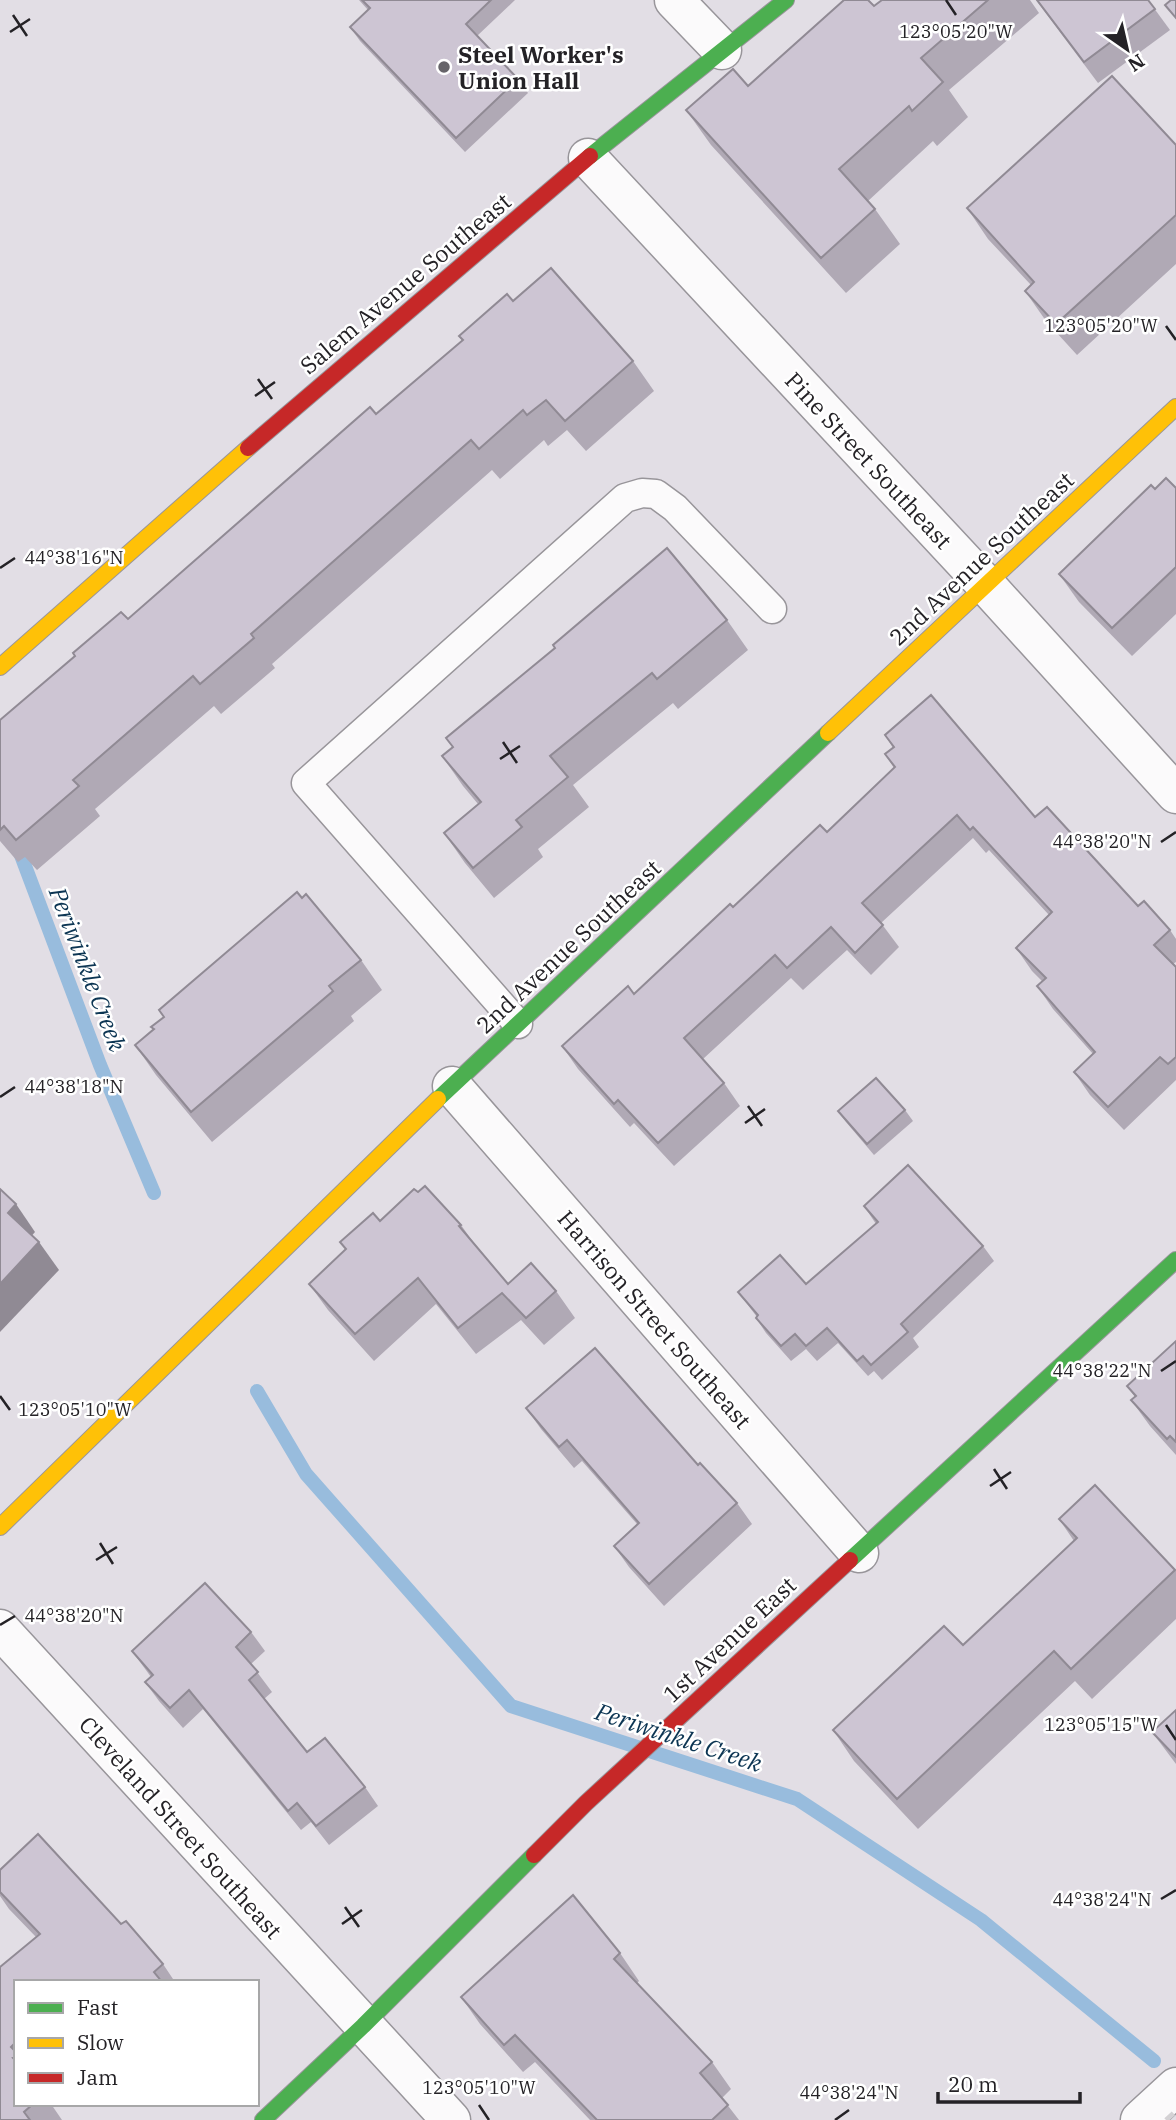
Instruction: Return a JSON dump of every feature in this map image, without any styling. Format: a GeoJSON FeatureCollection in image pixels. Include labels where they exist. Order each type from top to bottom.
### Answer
{"type":"FeatureCollection","features":[{"type":"Feature","properties":{"kind":"street"},"geometry":{"type":"LineString","coordinates":[[674,0],[722,50]]}},
{"type":"Feature","properties":{"kind":"street","name":"Salem Avenue Southeast"},"geometry":{"type":"LineString","coordinates":[[0,667],[274,425],[588,158],[786,0]]}},
{"type":"Feature","properties":{"kind":"street","name":"Pine Street Southeast"},"geometry":{"type":"LineString","coordinates":[[588,158],[1176,794]]}},
{"type":"Feature","properties":{"kind":"street","name":"2nd Avenue Southeast"},"geometry":{"type":"LineString","coordinates":[[0,1527],[452,1086],[1176,407]]}},
{"type":"Feature","properties":{"kind":"street","name":"Harrison Street Southeast"},"geometry":{"type":"LineString","coordinates":[[452,1086],[859,1553]]}},
{"type":"Feature","properties":{"kind":"street","name":"1st Avenue East"},"geometry":{"type":"LineString","coordinates":[[263,2120],[363,2026],[586,1803],[1176,1261]]}},
{"type":"Feature","properties":{"kind":"street","name":"Cleveland Street Southeast"},"geometry":{"type":"LineString","coordinates":[[0,1629],[451,2120]]}},
{"type":"Feature","properties":{"kind":"street"},"geometry":{"type":"LineString","coordinates":[[1140,2120],[1176,2087]]}},
{"type":"Feature","properties":{"kind":"lane"},"geometry":{"type":"LineString","coordinates":[[518,1024],[306,783],[625,498],[642,493],[656,494],[675,509],[772,609]]}},
{"type":"Feature","properties":{"kind":"building","name":"Steel Worker's Union Hall"},"geometry":{"type":"Polygon","coordinates":[[[362,0],[491,0],[466,24],[518,79],[456,138],[350,27],[370,8],[362,0]]]}},
{"type":"Feature","properties":{"kind":"building"},"geometry":{"type":"Polygon","coordinates":[[[844,0],[868,0],[874,6],[882,0],[988,0],[921,58],[943,82],[912,111],[909,106],[839,169],[875,209],[821,258],[686,110],[733,69],[748,86],[844,0]]]}},
{"type":"Feature","properties":{"kind":"building"},"geometry":{"type":"Polygon","coordinates":[[[1037,0],[1148,0],[1155,9],[1084,62],[1037,0]]]}},
{"type":"Feature","properties":{"kind":"building"},"geometry":{"type":"Polygon","coordinates":[[[1176,0],[1176,18],[1165,5],[1176,0]]]}},
{"type":"Feature","properties":{"kind":"building"},"geometry":{"type":"Polygon","coordinates":[[[1112,76],[1176,145],[1176,215],[1056,324],[1025,291],[1034,282],[967,208],[1112,76]]]}},
{"type":"Feature","properties":{"kind":"building"},"geometry":{"type":"Polygon","coordinates":[[[551,268],[633,361],[565,421],[546,400],[527,415],[523,410],[479,449],[471,440],[251,634],[254,638],[200,684],[193,676],[73,780],[79,786],[16,840],[4,826],[0,830],[0,720],[75,656],[73,653],[121,612],[128,619],[370,407],[376,414],[463,340],[459,336],[507,294],[513,301],[551,268]]]}},
{"type":"Feature","properties":{"kind":"building"},"geometry":{"type":"Polygon","coordinates":[[[1166,478],[1176,488],[1176,567],[1112,628],[1059,574],[1151,485],[1155,489],[1166,478]]]}},
{"type":"Feature","properties":{"kind":"building"},"geometry":{"type":"Polygon","coordinates":[[[667,548],[727,620],[657,679],[652,673],[550,756],[568,777],[516,820],[522,827],[473,868],[444,833],[481,802],[442,756],[453,747],[446,738],[555,648],[553,645],[667,548]]]}},
{"type":"Feature","properties":{"kind":"building"},"geometry":{"type":"Polygon","coordinates":[[[931,695],[1035,817],[1047,807],[1138,906],[1144,901],[1170,930],[1154,945],[1176,967],[1176,1057],[1168,1064],[1160,1057],[1108,1107],[1074,1072],[1095,1052],[1037,986],[1046,978],[1016,948],[1052,912],[973,827],[970,830],[957,815],[862,903],[883,925],[855,953],[831,927],[787,968],[775,955],[684,1038],[724,1083],[658,1143],[618,1100],[614,1104],[562,1046],[628,986],[634,994],[730,904],[733,907],[820,825],[827,832],[895,767],[885,754],[894,747],[885,735],[931,695]]]}},
{"type":"Feature","properties":{"kind":"building"},"geometry":{"type":"Polygon","coordinates":[[[297,892],[302,898],[306,894],[361,960],[329,986],[333,991],[191,1112],[135,1045],[164,1017],[159,1010],[297,892]]]}},
{"type":"Feature","properties":{"kind":"building"},"geometry":{"type":"Polygon","coordinates":[[[876,1078],[905,1110],[867,1144],[838,1111],[876,1078]]]}},
{"type":"Feature","properties":{"kind":"building"},"geometry":{"type":"Polygon","coordinates":[[[908,1165],[983,1246],[901,1324],[908,1332],[871,1365],[863,1356],[857,1361],[827,1328],[806,1346],[795,1334],[781,1346],[756,1318],[758,1315],[738,1292],[780,1255],[806,1284],[878,1222],[864,1206],[908,1165]]]}},
{"type":"Feature","properties":{"kind":"building"},"geometry":{"type":"Polygon","coordinates":[[[425,1186],[461,1225],[459,1226],[508,1284],[531,1263],[556,1291],[526,1318],[502,1293],[458,1328],[418,1278],[355,1334],[309,1284],[346,1249],[340,1242],[373,1213],[380,1221],[414,1189],[418,1192],[425,1186]]]}},
{"type":"Feature","properties":{"kind":"building"},"geometry":{"type":"Polygon","coordinates":[[[0,1189],[16,1204],[8,1213],[39,1242],[0,1284],[0,1189]]]}},
{"type":"Feature","properties":{"kind":"building"},"geometry":{"type":"Polygon","coordinates":[[[1176,1341],[1176,1442],[1170,1436],[1167,1439],[1131,1400],[1136,1396],[1127,1386],[1176,1341]]]}},
{"type":"Feature","properties":{"kind":"building"},"geometry":{"type":"Polygon","coordinates":[[[595,1348],[698,1465],[700,1463],[737,1503],[649,1584],[614,1546],[639,1523],[567,1440],[559,1447],[526,1408],[595,1348]]]}},
{"type":"Feature","properties":{"kind":"building"},"geometry":{"type":"Polygon","coordinates":[[[1095,1485],[1175,1570],[1071,1669],[1054,1651],[897,1799],[833,1730],[944,1626],[963,1645],[1077,1538],[1059,1519],[1095,1485]]]}},
{"type":"Feature","properties":{"kind":"building"},"geometry":{"type":"Polygon","coordinates":[[[205,1583],[251,1632],[236,1647],[258,1672],[249,1680],[307,1752],[325,1738],[365,1787],[316,1826],[297,1803],[288,1811],[189,1690],[170,1708],[145,1682],[153,1675],[132,1651],[205,1583]]]}},
{"type":"Feature","properties":{"kind":"building"},"geometry":{"type":"Polygon","coordinates":[[[1176,1710],[1176,1757],[1152,1732],[1176,1710]]]}},
{"type":"Feature","properties":{"kind":"building"},"geometry":{"type":"Polygon","coordinates":[[[38,1834],[121,1924],[126,1921],[163,1964],[154,1972],[160,1980],[14,1980],[14,2044],[11,2047],[14,2050],[14,2106],[31,2106],[24,2112],[30,2120],[0,2120],[0,1967],[40,1934],[0,1892],[0,1870],[38,1834]]]}},
{"type":"Feature","properties":{"kind":"building"},"geometry":{"type":"Polygon","coordinates":[[[573,1895],[620,1953],[614,1959],[712,2062],[700,2073],[728,2105],[712,2120],[597,2120],[515,2035],[504,2045],[461,1997],[573,1895]]]}},
{"type":"Feature","properties":{"kind":"waterway","name":"Periwinkle Creek"},"geometry":{"type":"LineString","coordinates":[[16,842],[100,1065],[154,1193]]}},
{"type":"Feature","properties":{"kind":"waterway","name":"Periwinkle Creek"},"geometry":{"type":"LineString","coordinates":[[257,1391],[306,1474],[511,1706],[797,1799],[981,1920],[1154,2061]]}},
{"type":"Feature","properties":{"kind":"railway"},"geometry":{"type":"LineString","coordinates":[[1166,2120],[1176,2111]]}},
{"type":"Feature","properties":{"kind":"traffic: fast"},"geometry":{"type":"LineString","coordinates":[[590,156],[786,0]]}},
{"type":"Feature","properties":{"kind":"traffic: fast"},"geometry":{"type":"LineString","coordinates":[[438,1099],[828,733]]}},
{"type":"Feature","properties":{"kind":"traffic: fast"},"geometry":{"type":"LineString","coordinates":[[850,1560],[1176,1260]]}},
{"type":"Feature","properties":{"kind":"traffic: fast"},"geometry":{"type":"LineString","coordinates":[[263,2120],[363,2026],[534,1855]]}},
{"type":"Feature","properties":{"kind":"traffic: slow"},"geometry":{"type":"LineString","coordinates":[[828,733],[1176,407]]}},
{"type":"Feature","properties":{"kind":"traffic: slow"},"geometry":{"type":"LineString","coordinates":[[0,667],[248,448]]}},
{"type":"Feature","properties":{"kind":"traffic: slow"},"geometry":{"type":"LineString","coordinates":[[0,1527],[438,1099]]}},
{"type":"Feature","properties":{"kind":"traffic: jam"},"geometry":{"type":"LineString","coordinates":[[248,448],[590,156]]}},
{"type":"Feature","properties":{"kind":"traffic: jam"},"geometry":{"type":"LineString","coordinates":[[534,1855],[586,1803],[850,1560]]}},
{"type":"Feature","properties":{"kind":"place","name":"Steel Worker's Union Hall"},"geometry":{"type":"Point","coordinates":[444,67]}}]}
